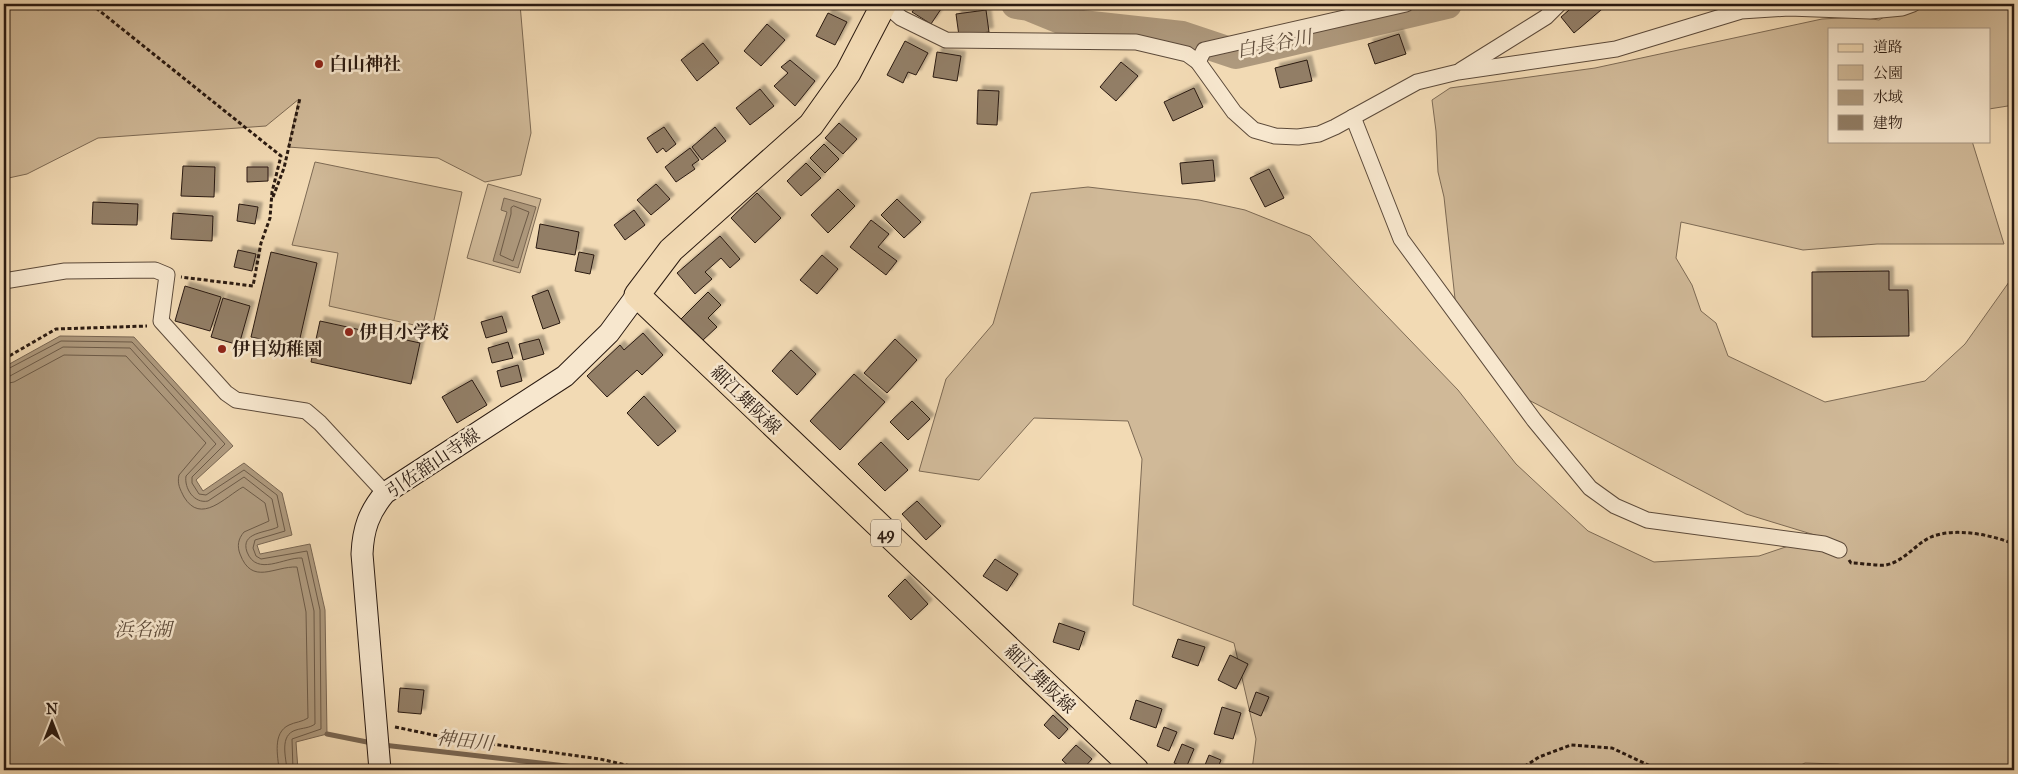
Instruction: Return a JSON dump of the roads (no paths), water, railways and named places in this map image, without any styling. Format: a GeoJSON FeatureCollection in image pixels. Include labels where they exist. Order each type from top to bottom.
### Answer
{"type":"FeatureCollection","features":[{"type":"Feature","properties":{"kind":"main road"},"geometry":{"type":"LineString","coordinates":[[636,296],[671,250],[811,126],[848,73],[885,4]]}},
{"type":"Feature","properties":{"kind":"main road","name":"引佐舘山寺線"},"geometry":{"type":"LineString","coordinates":[[380,761],[362,554],[362,536],[368,518],[386,493],[565,376],[609,334],[636,296]]}},
{"type":"Feature","properties":{"kind":"main road","name":"細江舞阪線"},"geometry":{"type":"LineString","coordinates":[[636,296],[1136,770]]}},
{"type":"Feature","properties":{"kind":"street"},"geometry":{"type":"LineString","coordinates":[[885,4],[900,18],[946,40],[1136,42],[1187,54],[1198,62],[1234,112],[1254,130],[1275,136],[1298,137],[1318,134],[1418,82],[1458,72],[1616,50],[1741,12],[1790,8],[1870,11],[1902,8],[1912,4]]}},
{"type":"Feature","properties":{"kind":"street"},"geometry":{"type":"LineString","coordinates":[[1198,62],[1204,50],[1406,4]]}},
{"type":"Feature","properties":{"kind":"street"},"geometry":{"type":"LineString","coordinates":[[1458,72],[1546,17],[1559,4]]}},
{"type":"Feature","properties":{"kind":"street"},"geometry":{"type":"LineString","coordinates":[[1353,117],[1401,239],[1534,420],[1590,488],[1615,506],[1647,520],[1824,544],[1839,550]]}},
{"type":"Feature","properties":{"kind":"street"},"geometry":{"type":"LineString","coordinates":[[4,281],[65,271],[155,270],[166,275],[161,321],[226,393],[236,400],[306,411],[320,423],[386,493]]}},
{"type":"Feature","properties":{"kind":"water"},"geometry":{"type":"Polygon","coordinates":[[[504,198],[536,207],[518,268],[493,261],[507,212],[501,210],[504,198]]]}},
{"type":"Feature","properties":{"kind":"water","name":"浜名湖"},"geometry":{"type":"Polygon","coordinates":[[[60,336],[134,337],[233,446],[196,480],[203,491],[244,463],[282,493],[292,535],[257,545],[260,554],[310,544],[325,610],[327,734],[296,742],[298,770],[4,770],[4,367],[60,336]]]}},
{"type":"Feature","properties":{"kind":"waterway","name":"白長谷川"},"geometry":{"type":"LineString","coordinates":[[1016,4],[1029,6],[1073,24],[1182,36],[1236,54],[1447,4]]}},
{"type":"Feature","properties":{"kind":"waterway","name":"神田川"},"geometry":{"type":"LineString","coordinates":[[327,734],[372,743]]}},
{"type":"Feature","properties":{"kind":"waterway","name":"神田川"},"geometry":{"type":"LineString","coordinates":[[383,745],[601,770]]}},
{"type":"Feature","properties":{"kind":"place","name":"白山神社"},"geometry":{"type":"Point","coordinates":[319,64]}},
{"type":"Feature","properties":{"kind":"place","name":"伊目小学校"},"geometry":{"type":"Point","coordinates":[349,332]}},
{"type":"Feature","properties":{"kind":"place","name":"伊目幼稚園"},"geometry":{"type":"Point","coordinates":[222,349]}}]}
